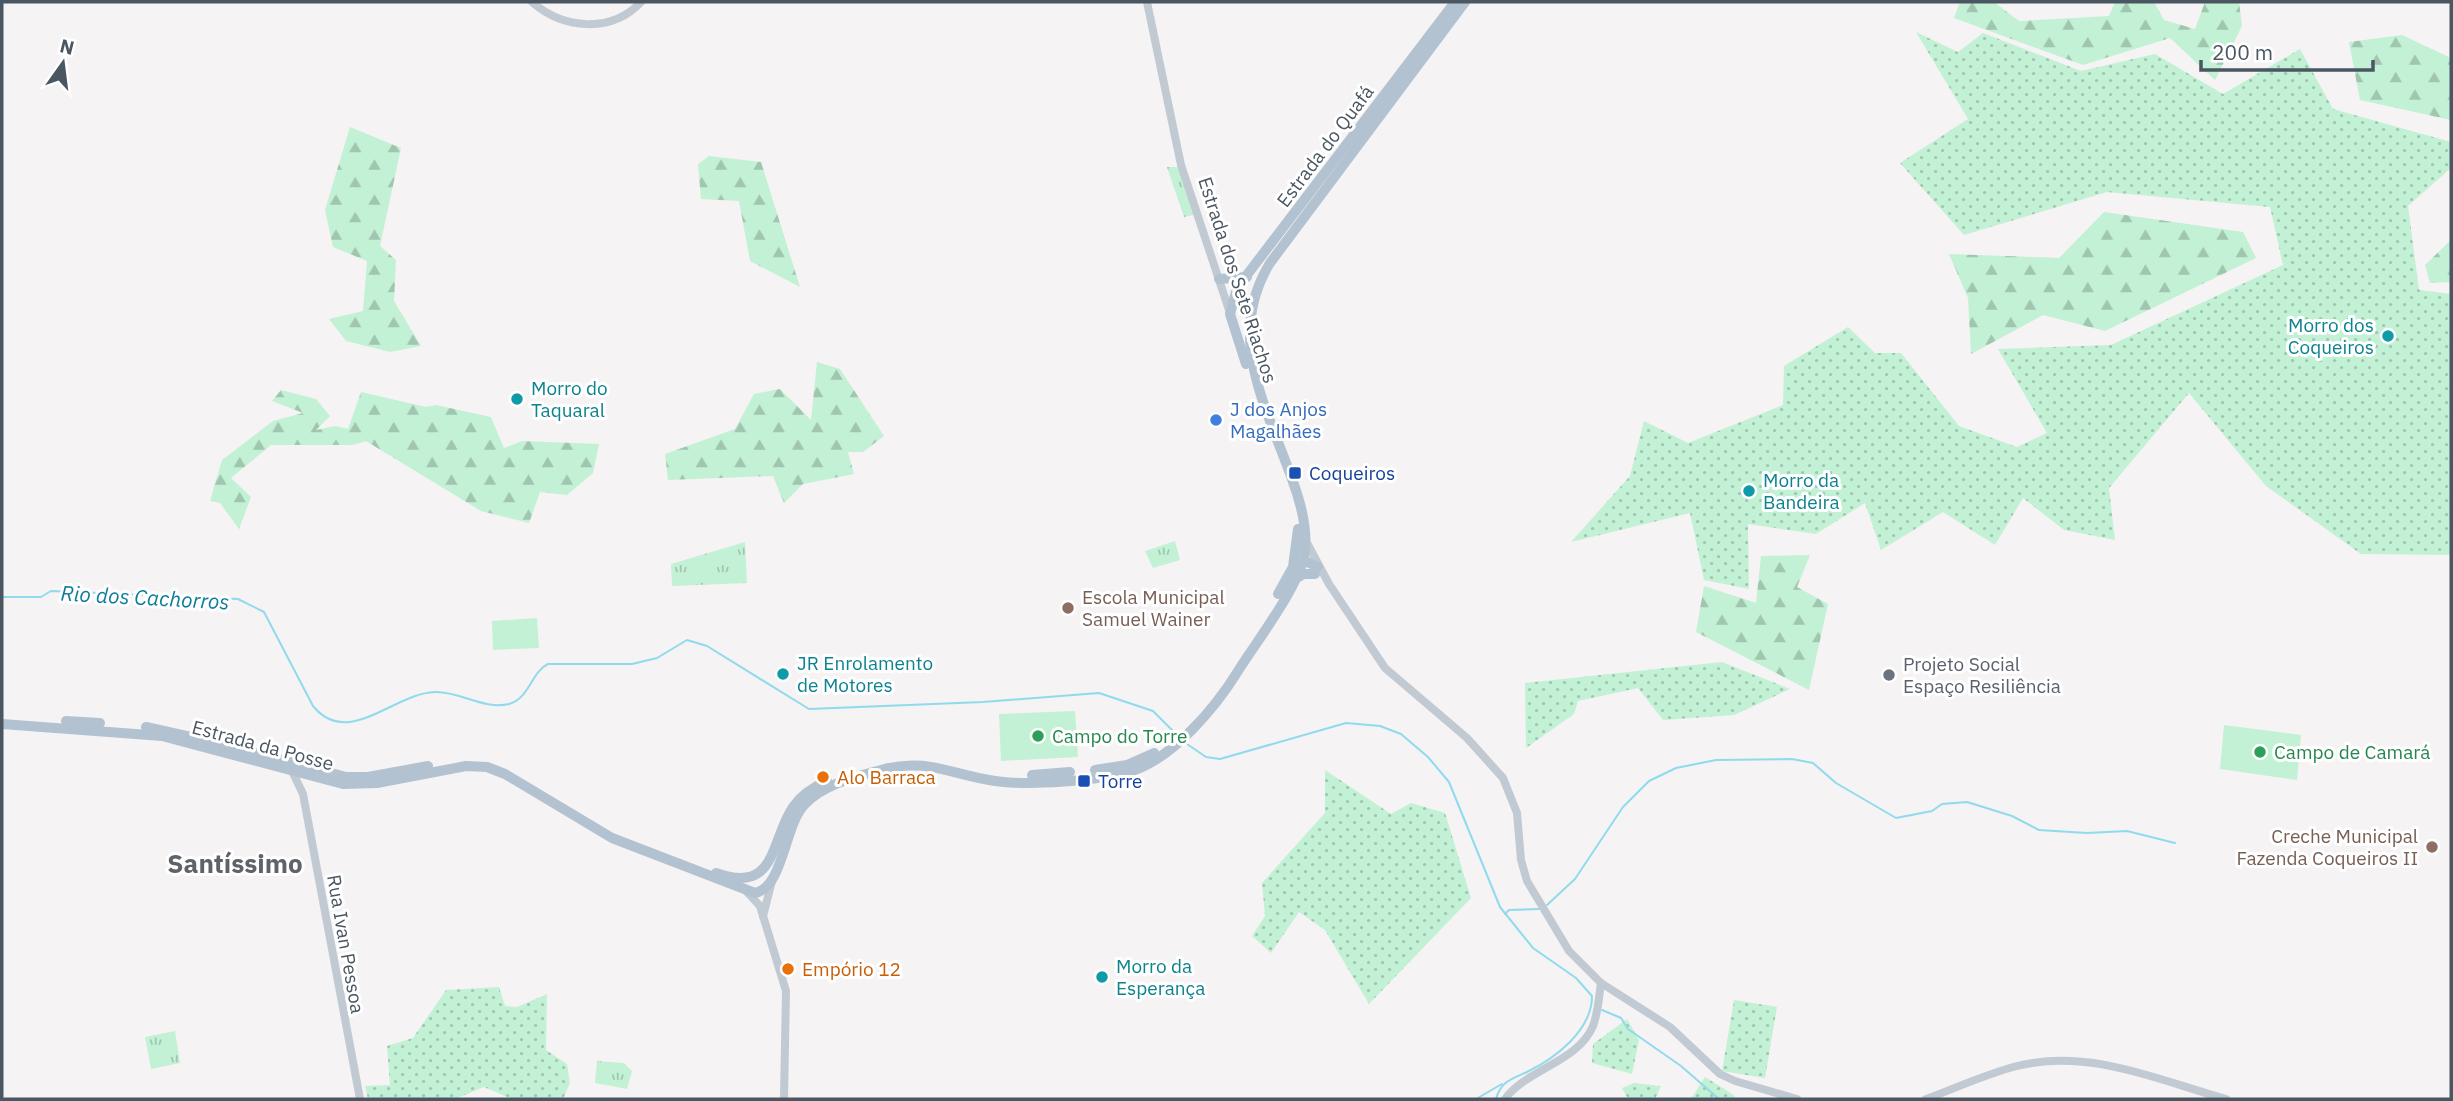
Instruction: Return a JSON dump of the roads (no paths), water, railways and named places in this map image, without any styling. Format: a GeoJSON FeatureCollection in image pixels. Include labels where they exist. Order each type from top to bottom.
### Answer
{"type":"FeatureCollection","features":[{"type":"Feature","properties":{"kind":"main road","name":"Estrada do Quafá"},"geometry":{"type":"LineString","coordinates":[[1231,319],[1234,292],[1455,2]]}},
{"type":"Feature","properties":{"kind":"main road","name":"Estrada do Quafá"},"geometry":{"type":"LineString","coordinates":[[1257,288],[1270,263],[1465,2]]}},
{"type":"Feature","properties":{"kind":"main road"},"geometry":{"type":"LineString","coordinates":[[1219,278],[1245,277],[1254,281],[1257,288]]}},
{"type":"Feature","properties":{"kind":"main road","name":"Estrada dos Sete Riachos"},"geometry":{"type":"LineString","coordinates":[[1257,288],[1248,324],[1250,355],[1300,502],[1304,530],[1303,560]]}},
{"type":"Feature","properties":{"kind":"main road"},"geometry":{"type":"LineString","coordinates":[[1231,319],[1241,326],[1248,324]]}},
{"type":"Feature","properties":{"kind":"main road","name":"Estrada dos Sete Riachos"},"geometry":{"type":"LineString","coordinates":[[1231,319],[1294,505],[1298,535],[1293,567]]}},
{"type":"Feature","properties":{"kind":"main road"},"geometry":{"type":"LineString","coordinates":[[1303,560],[1293,567],[1226,681],[1181,734],[1142,760],[1101,770],[1000,776],[916,757],[833,778],[805,793],[789,814],[774,855],[764,869],[746,878],[746,891],[763,890],[773,879],[800,809],[822,790],[839,783],[913,763],[1016,783],[1117,775],[1145,766],[1181,734],[1225,693],[1295,579],[1303,560]]}},
{"type":"Feature","properties":{"kind":"main road"},"geometry":{"type":"LineString","coordinates":[[1303,560],[1316,570]]}},
{"type":"Feature","properties":{"kind":"main road"},"geometry":{"type":"LineString","coordinates":[[1295,579],[1316,570]]}},
{"type":"Feature","properties":{"kind":"main road","name":"Estrada da Posse"},"geometry":{"type":"LineString","coordinates":[[2,718],[163,729],[346,778],[378,776],[467,760],[493,762],[623,836],[723,875],[746,878]]}},
{"type":"Feature","properties":{"kind":"main road","name":"Estrada da Posse"},"geometry":{"type":"LineString","coordinates":[[2,724],[144,733],[343,784],[369,785],[458,767],[487,767],[505,774],[612,838],[746,891]]}},
{"type":"Feature","properties":{"kind":"main road"},"geometry":{"type":"LineString","coordinates":[[764,869],[773,879]]}},
{"type":"Feature","properties":{"kind":"street"},"geometry":{"type":"LineString","coordinates":[[532,2],[561,20],[590,25],[617,19],[641,2]]}},
{"type":"Feature","properties":{"kind":"street","name":"Estrada dos Sete Riachos"},"geometry":{"type":"LineString","coordinates":[[1147,2],[1181,164],[1231,319]]}},
{"type":"Feature","properties":{"kind":"street"},"geometry":{"type":"LineString","coordinates":[[1304,530],[1316,570],[1329,584],[1385,668],[1467,738],[1503,778],[1517,813],[1524,874],[1542,909],[1569,951],[1601,983],[1670,1027],[1710,1066],[1727,1078],[1797,1099]]}},
{"type":"Feature","properties":{"kind":"street"},"geometry":{"type":"LineString","coordinates":[[1297,550],[1303,560]]}},
{"type":"Feature","properties":{"kind":"street","name":"Rua Ivan Pessoa"},"geometry":{"type":"LineString","coordinates":[[293,773],[303,794],[360,1099]]}},
{"type":"Feature","properties":{"kind":"street"},"geometry":{"type":"LineString","coordinates":[[303,794],[308,785],[317,779]]}},
{"type":"Feature","properties":{"kind":"street"},"geometry":{"type":"LineString","coordinates":[[763,915],[773,879]]}},
{"type":"Feature","properties":{"kind":"street"},"geometry":{"type":"LineString","coordinates":[[746,891],[754,897],[763,915],[788,1004],[784,1099]]}},
{"type":"Feature","properties":{"kind":"street"},"geometry":{"type":"LineString","coordinates":[[1505,1099],[1515,1088],[1578,1045],[1592,1028],[1601,983]]}},
{"type":"Feature","properties":{"kind":"street"},"geometry":{"type":"LineString","coordinates":[[1926,1099],[2017,1066],[2067,1061],[2115,1066],[2226,1099]]}},
{"type":"Feature","properties":{"kind":"waterway","name":"Rio dos Cachorros"},"geometry":{"type":"LineString","coordinates":[[2,597],[41,597],[51,591],[238,599],[264,612],[313,706],[327,718],[341,722],[372,716],[419,695],[435,692],[453,694],[490,705],[509,704],[522,696],[542,668],[548,664],[632,664],[657,658],[687,640],[707,646],[809,709],[983,702],[1099,693],[1153,711],[1172,730]]}},
{"type":"Feature","properties":{"kind":"waterway","name":"Rio dos Cachorros"},"geometry":{"type":"LineString","coordinates":[[1187,744],[1206,757],[1220,759],[1346,723],[1380,726],[1401,734],[1428,757],[1449,782],[1500,907],[1533,948],[1576,978],[1592,996],[1586,1020],[1570,1042],[1538,1066],[1508,1081],[1496,1099]]}},
{"type":"Feature","properties":{"kind":"waterway"},"geometry":{"type":"LineString","coordinates":[[1547,905],[1575,879],[1623,807],[1649,781],[1676,768],[1716,760],[1792,759],[1813,763],[1836,783],[1896,818],[1932,811],[1942,804],[1967,802],[2012,816],[2039,830],[2087,833],[2127,831],[2175,843]]}},
{"type":"Feature","properties":{"kind":"waterway"},"geometry":{"type":"LineString","coordinates":[[1505,914],[1509,910],[1539,909]]}},
{"type":"Feature","properties":{"kind":"waterway"},"geometry":{"type":"LineString","coordinates":[[1602,1010],[1621,1018],[1628,1029],[1681,1066],[1719,1099]]}},
{"type":"Feature","properties":{"kind":"waterway"},"geometry":{"type":"LineString","coordinates":[[1476,1099],[1502,1084]]}},
{"type":"Feature","properties":{"kind":"place","name":"Morro dos Coqueiros"},"geometry":{"type":"Point","coordinates":[2388,336]}},
{"type":"Feature","properties":{"kind":"place","name":"Morro do Taquaral"},"geometry":{"type":"Point","coordinates":[517,399]}},
{"type":"Feature","properties":{"kind":"place","name":"J dos Anjos Magalhães"},"geometry":{"type":"Point","coordinates":[1216,420]}},
{"type":"Feature","properties":{"kind":"place","name":"Coqueiros"},"geometry":{"type":"Point","coordinates":[1295,473]}},
{"type":"Feature","properties":{"kind":"place","name":"Morro da Bandeira"},"geometry":{"type":"Point","coordinates":[1749,491]}},
{"type":"Feature","properties":{"kind":"place","name":"Escola Municipal Samuel Wainer"},"geometry":{"type":"Point","coordinates":[1068,608]}},
{"type":"Feature","properties":{"kind":"place","name":"JR Enrolamento de Motores"},"geometry":{"type":"Point","coordinates":[783,674]}},
{"type":"Feature","properties":{"kind":"place","name":"Projeto Social Espaço Resiliência"},"geometry":{"type":"Point","coordinates":[1889,675]}},
{"type":"Feature","properties":{"kind":"place","name":"Campo do Torre"},"geometry":{"type":"Point","coordinates":[1038,736]}},
{"type":"Feature","properties":{"kind":"place","name":"Campo de Camará"},"geometry":{"type":"Point","coordinates":[2260,752]}},
{"type":"Feature","properties":{"kind":"place","name":"Alo Barraca"},"geometry":{"type":"Point","coordinates":[823,777]}},
{"type":"Feature","properties":{"kind":"place","name":"Torre"},"geometry":{"type":"Point","coordinates":[1084,781]}},
{"type":"Feature","properties":{"kind":"place","name":"Creche Municipal Fazenda Coqueiros II"},"geometry":{"type":"Point","coordinates":[2432,847]}},
{"type":"Feature","properties":{"kind":"place","name":"Empório 12"},"geometry":{"type":"Point","coordinates":[788,969]}},
{"type":"Feature","properties":{"kind":"place","name":"Morro da Esperança"},"geometry":{"type":"Point","coordinates":[1102,977]}},
{"type":"Feature","properties":{"kind":"district","name":"Santíssimo"},"geometry":{"type":"Point","coordinates":[235,863]}}]}
